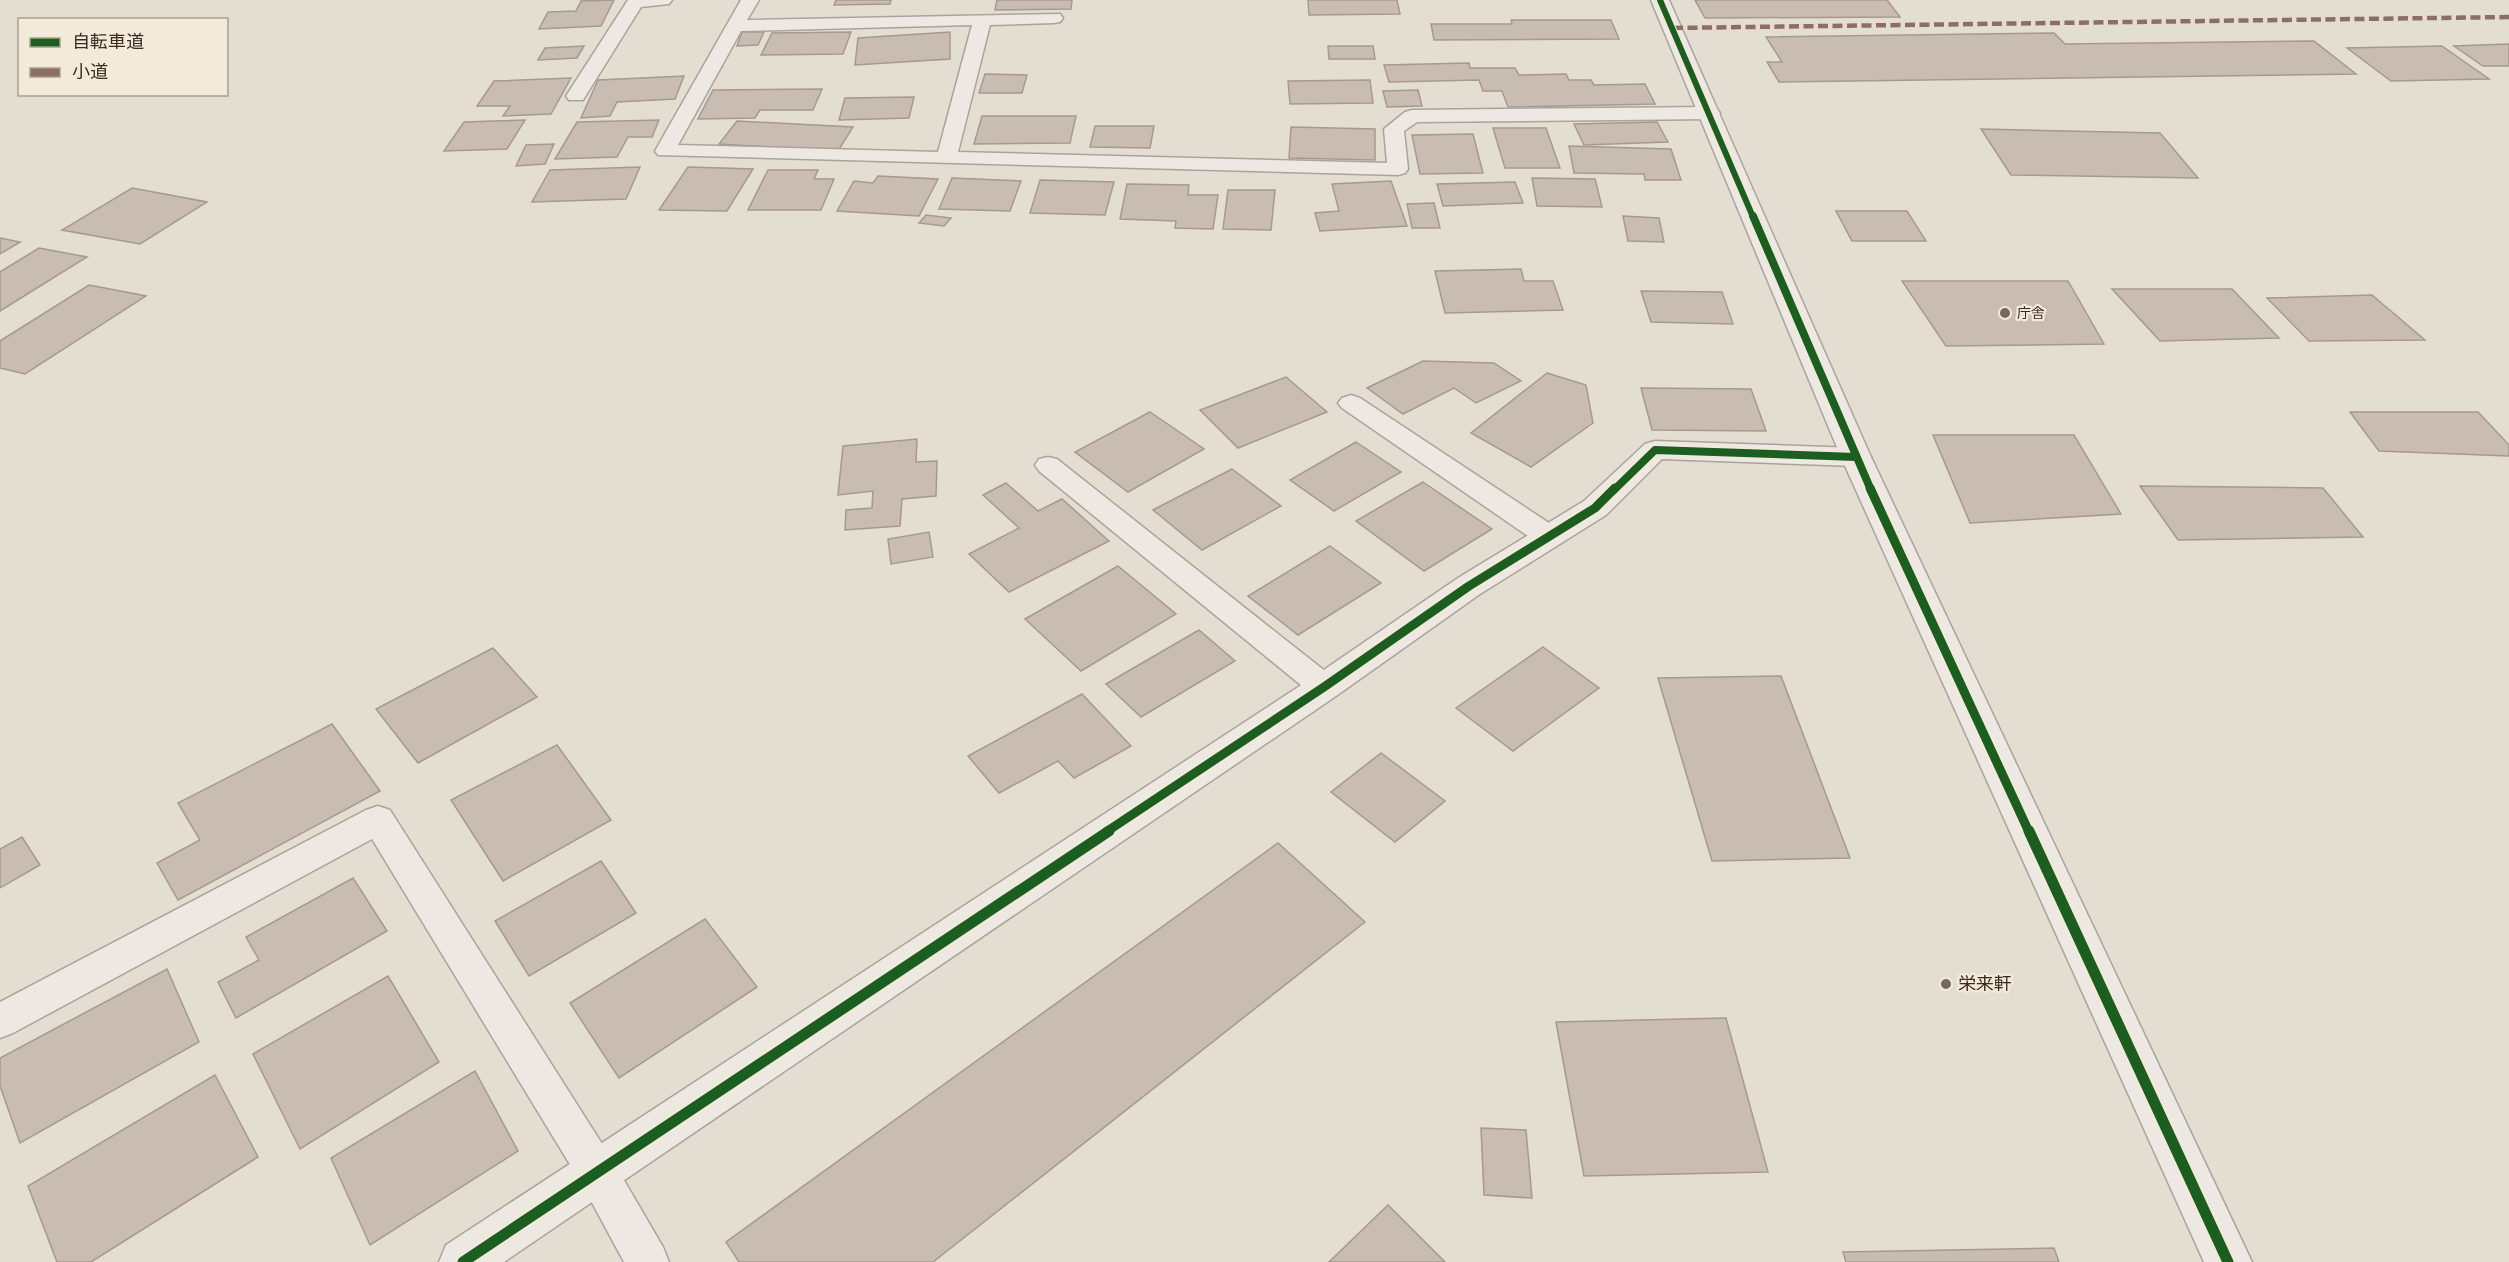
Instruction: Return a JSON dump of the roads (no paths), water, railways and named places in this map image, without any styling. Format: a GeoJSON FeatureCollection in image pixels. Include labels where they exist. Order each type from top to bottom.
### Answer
{"type":"FeatureCollection","features":[{"type":"Feature","properties":{"kind":"street"},"geometry":{"type":"LineString","coordinates":[[1660,0],[1856,456],[2228,1262]]}},
{"type":"Feature","properties":{"kind":"street"},"geometry":{"type":"LineString","coordinates":[[463,1262],[1324,687],[1469,586],[1595,508],[1655,450],[1856,456]]}},
{"type":"Feature","properties":{"kind":"lane"},"geometry":{"type":"LineString","coordinates":[[576,96],[635,2],[663,0]]}},
{"type":"Feature","properties":{"kind":"lane"},"geometry":{"type":"LineString","coordinates":[[750,0],[665,151],[1398,168],[1394,129],[1412,116],[1710,113]]}},
{"type":"Feature","properties":{"kind":"lane"},"geometry":{"type":"LineString","coordinates":[[735,26],[1054,18]]}},
{"type":"Feature","properties":{"kind":"lane"},"geometry":{"type":"LineString","coordinates":[[946,158],[981,20]]}},
{"type":"Feature","properties":{"kind":"lane"},"geometry":{"type":"LineString","coordinates":[[1351,403],[1548,536]]}},
{"type":"Feature","properties":{"kind":"lane"},"geometry":{"type":"LineString","coordinates":[[1048,465],[1324,687]]}},
{"type":"Feature","properties":{"kind":"lane"},"geometry":{"type":"LineString","coordinates":[[0,1021],[378,820],[597,1172],[648,1262]]}},
{"type":"Feature","properties":{"kind":"place","name":"庁舎"},"geometry":{"type":"Point","coordinates":[2005,313]}},
{"type":"Feature","properties":{"kind":"place","name":"栄来軒"},"geometry":{"type":"Point","coordinates":[1946,984]}}]}
